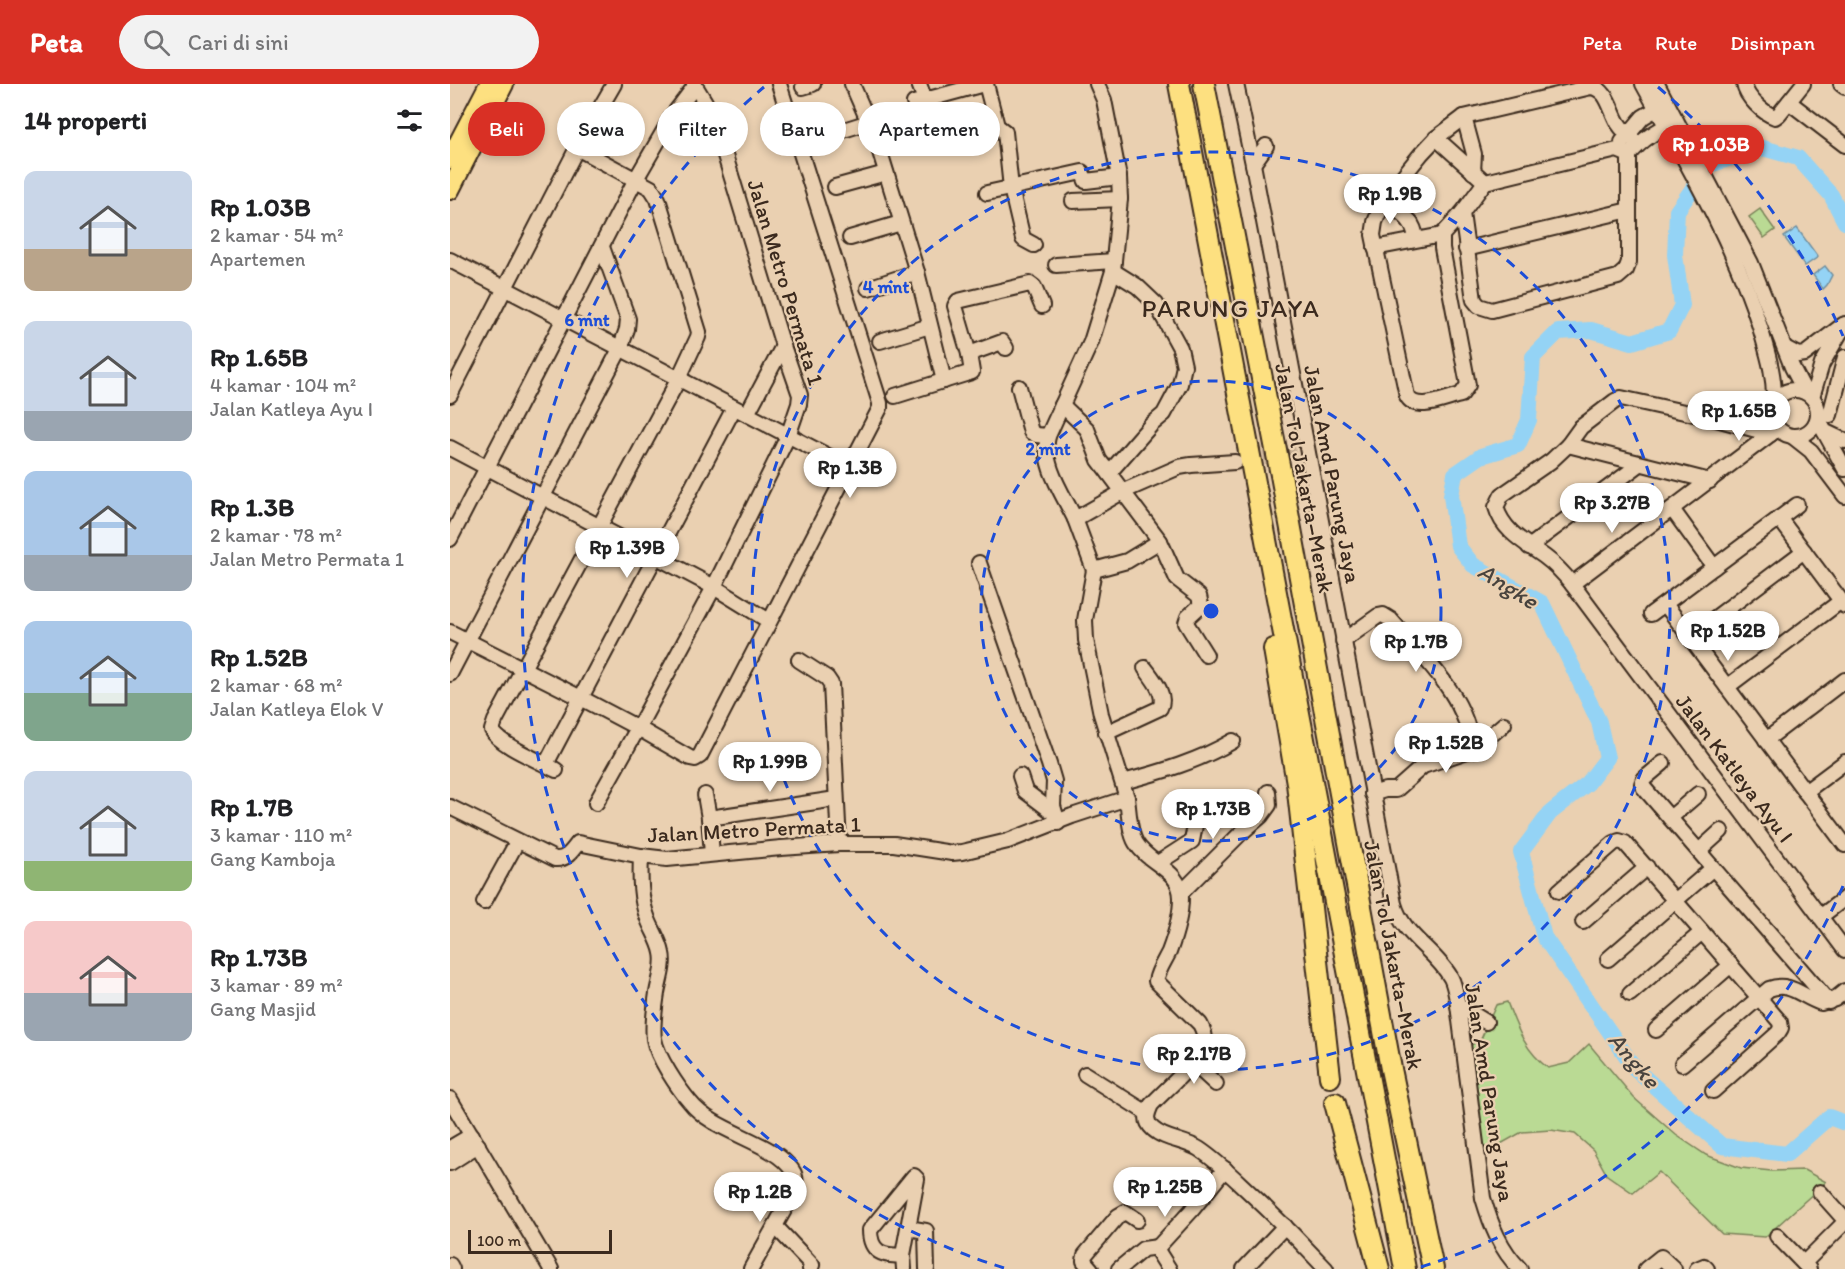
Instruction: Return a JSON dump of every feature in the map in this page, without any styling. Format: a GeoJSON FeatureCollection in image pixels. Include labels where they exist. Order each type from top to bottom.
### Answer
{"type":"FeatureCollection","features":[{"type":"Feature","properties":{"kind":"highway"},"geometry":{"type":"LineString","coordinates":[[1165,84],[1249,498],[1297,783],[1330,1077]]}},
{"type":"Feature","properties":{"kind":"highway","name":"Jalan Tol Jakarta–Merak"},"geometry":{"type":"LineString","coordinates":[[1179,84],[1405,1269]]}},
{"type":"Feature","properties":{"kind":"highway","name":"Jalan Tol Jakarta–Merak"},"geometry":{"type":"LineString","coordinates":[[1204,84],[1281,475],[1391,1069],[1433,1269]]}},
{"type":"Feature","properties":{"kind":"highway"},"geometry":{"type":"LineString","coordinates":[[1335,1103],[1379,1269]]}},
{"type":"Feature","properties":{"kind":"main road"},"geometry":{"type":"LineString","coordinates":[[450,159],[489,84]]}},
{"type":"Feature","properties":{"kind":"main road"},"geometry":{"type":"LineString","coordinates":[[450,190],[504,84]]}},
{"type":"Feature","properties":{"kind":"street"},"geometry":{"type":"LineString","coordinates":[[604,102],[614,84]]}},
{"type":"Feature","properties":{"kind":"street"},"geometry":{"type":"LineString","coordinates":[[450,632],[581,698],[690,758],[698,758],[878,414],[880,403],[779,84]]}},
{"type":"Feature","properties":{"kind":"street"},"geometry":{"type":"LineString","coordinates":[[852,84],[860,102]]}},
{"type":"Feature","properties":{"kind":"street"},"geometry":{"type":"LineString","coordinates":[[919,84],[920,102],[985,84],[997,126],[1005,132],[1011,188],[1023,239],[1034,245]]}},
{"type":"Feature","properties":{"kind":"street"},"geometry":{"type":"LineString","coordinates":[[1097,84],[1104,100],[1119,177],[1120,199],[1114,266],[1091,342],[1048,436],[1046,446],[1048,460],[1075,519],[1094,570],[1085,630],[1106,732],[1127,798],[1133,836],[1137,845],[1179,883],[1181,902],[1173,942],[1156,981],[1200,1024],[1204,1032],[1204,1041],[1192,1062],[1151,1105],[1146,1120],[1151,1128],[1159,1133],[1188,1142],[1225,1169],[1286,1226],[1326,1269]]}},
{"type":"Feature","properties":{"kind":"street"},"geometry":{"type":"LineString","coordinates":[[1643,84],[1662,106],[1767,299],[1785,348],[1809,394],[1824,415]]}},
{"type":"Feature","properties":{"kind":"street"},"geometry":{"type":"LineString","coordinates":[[1657,84],[1662,106]]}},
{"type":"Feature","properties":{"kind":"street"},"geometry":{"type":"LineString","coordinates":[[1744,84],[1745,90],[1770,115],[1775,117],[1803,84]]}},
{"type":"Feature","properties":{"kind":"street","name":"Jalan Metro Permata 1"},"geometry":{"type":"LineString","coordinates":[[682,102],[694,85],[705,102]]}},
{"type":"Feature","properties":{"kind":"street","name":"Jalan Amd Parung Jaya"},"geometry":{"type":"LineString","coordinates":[[1240,87],[1302,449],[1343,641],[1396,913],[1449,976],[1458,1005],[1478,1168],[1484,1198],[1492,1227],[1508,1255],[1520,1269]]}},
{"type":"Feature","properties":{"kind":"street"},"geometry":{"type":"LineString","coordinates":[[1442,235],[1442,248],[1468,385],[1461,395],[1419,405],[1409,401],[1407,396],[1375,248],[1375,222],[1384,200],[1436,138],[1464,117],[1590,87],[1602,91],[1628,146],[1629,262],[1626,270],[1618,277],[1492,310],[1479,306],[1474,300],[1462,213]]}},
{"type":"Feature","properties":{"kind":"street"},"geometry":{"type":"LineString","coordinates":[[1789,102],[1845,145]]}},
{"type":"Feature","properties":{"kind":"street"},"geometry":{"type":"LineString","coordinates":[[1628,146],[1643,117],[1662,106]]}},
{"type":"Feature","properties":{"kind":"street"},"geometry":{"type":"LineString","coordinates":[[1464,117],[1474,154],[1473,172]]}},
{"type":"Feature","properties":{"kind":"street"},"geometry":{"type":"LineString","coordinates":[[1375,248],[1442,235],[1485,182],[1628,146],[1671,123]]}},
{"type":"Feature","properties":{"kind":"street"},"geometry":{"type":"LineString","coordinates":[[1436,138],[1485,182]]}},
{"type":"Feature","properties":{"kind":"street","name":"Jalan Metro Permata 1"},"geometry":{"type":"LineString","coordinates":[[450,539],[566,319],[636,179],[657,143]]}},
{"type":"Feature","properties":{"kind":"street"},"geometry":{"type":"LineString","coordinates":[[1253,164],[1266,146]]}},
{"type":"Feature","properties":{"kind":"street"},"geometry":{"type":"LineString","coordinates":[[450,395],[573,156]]}},
{"type":"Feature","properties":{"kind":"street"},"geometry":{"type":"LineString","coordinates":[[592,156],[651,188],[658,199],[699,332],[678,380],[495,721],[492,730],[506,743],[551,767],[581,698],[734,408]]}},
{"type":"Feature","properties":{"kind":"street","name":"Jalan Metro Permata 1"},"geometry":{"type":"LineString","coordinates":[[596,803],[714,587],[788,436],[799,404],[800,395],[725,156]]}},
{"type":"Feature","properties":{"kind":"street"},"geometry":{"type":"LineString","coordinates":[[880,156],[917,272],[944,381]]}},
{"type":"Feature","properties":{"kind":"street"},"geometry":{"type":"LineString","coordinates":[[987,193],[1082,172],[1086,181],[1119,177]]}},
{"type":"Feature","properties":{"kind":"street"},"geometry":{"type":"LineString","coordinates":[[835,187],[886,173]]}},
{"type":"Feature","properties":{"kind":"street"},"geometry":{"type":"LineString","coordinates":[[1072,201],[1120,199]]}},
{"type":"Feature","properties":{"kind":"street"},"geometry":{"type":"LineString","coordinates":[[1384,200],[1410,220],[1416,239]]}},
{"type":"Feature","properties":{"kind":"street"},"geometry":{"type":"LineString","coordinates":[[1466,249],[1629,210]]}},
{"type":"Feature","properties":{"kind":"street"},"geometry":{"type":"LineString","coordinates":[[850,238],[901,223]]}},
{"type":"Feature","properties":{"kind":"street"},"geometry":{"type":"LineString","coordinates":[[1726,225],[1773,371],[1772,416],[1775,432]]}},
{"type":"Feature","properties":{"kind":"street"},"geometry":{"type":"LineString","coordinates":[[450,674],[620,349],[628,319],[602,248]]}},
{"type":"Feature","properties":{"kind":"street"},"geometry":{"type":"LineString","coordinates":[[450,259],[849,468]]}},
{"type":"Feature","properties":{"kind":"street"},"geometry":{"type":"LineString","coordinates":[[1056,265],[1114,266],[1156,304],[1180,348],[1184,366],[1180,384],[1164,414],[1109,473]]}},
{"type":"Feature","properties":{"kind":"street"},"geometry":{"type":"LineString","coordinates":[[868,288],[917,272]]}},
{"type":"Feature","properties":{"kind":"street"},"geometry":{"type":"LineString","coordinates":[[895,396],[972,372],[955,305],[960,300],[1030,284],[1034,287],[1042,306]]}},
{"type":"Feature","properties":{"kind":"street"},"geometry":{"type":"LineString","coordinates":[[1785,348],[1798,355],[1805,354],[1845,324]]}},
{"type":"Feature","properties":{"kind":"street"},"geometry":{"type":"LineString","coordinates":[[1809,394],[1822,364],[1845,324]]}},
{"type":"Feature","properties":{"kind":"street"},"geometry":{"type":"LineString","coordinates":[[880,341],[930,326]]}},
{"type":"Feature","properties":{"kind":"street"},"geometry":{"type":"LineString","coordinates":[[969,354],[1007,342]]}},
{"type":"Feature","properties":{"kind":"street"},"geometry":{"type":"LineString","coordinates":[[747,414],[783,346]]}},
{"type":"Feature","properties":{"kind":"street"},"geometry":{"type":"LineString","coordinates":[[1845,357],[1824,415],[1824,431],[1845,469]]}},
{"type":"Feature","properties":{"kind":"street"},"geometry":{"type":"LineString","coordinates":[[1019,387],[1031,432],[1048,436]]}},
{"type":"Feature","properties":{"kind":"street"},"geometry":{"type":"LineString","coordinates":[[1774,402],[1787,390],[1796,389],[1809,394]]}},
{"type":"Feature","properties":{"kind":"street","name":"Jalan Katleya Ayu I"},"geometry":{"type":"LineString","coordinates":[[1775,432],[1621,398],[1581,427],[1551,461],[1502,495],[1497,503],[1497,514],[1515,537],[1552,562],[1572,584],[1845,950]]}},
{"type":"Feature","properties":{"kind":"street"},"geometry":{"type":"LineString","coordinates":[[1062,405],[1087,429],[1099,460],[1160,541],[1177,579],[1199,596],[1201,605],[1188,617],[1186,623],[1206,655]]}},
{"type":"Feature","properties":{"kind":"street"},"geometry":{"type":"LineString","coordinates":[[1792,436],[1800,435],[1812,428],[1824,415]]}},
{"type":"Feature","properties":{"kind":"street"},"geometry":{"type":"LineString","coordinates":[[1824,431],[1845,441]]}},
{"type":"Feature","properties":{"kind":"street"},"geometry":{"type":"LineString","coordinates":[[1572,584],[1775,432],[1792,436],[1811,451],[1845,496]]}},
{"type":"Feature","properties":{"kind":"street"},"geometry":{"type":"LineString","coordinates":[[1568,444],[1710,481]]}},
{"type":"Feature","properties":{"kind":"street"},"geometry":{"type":"LineString","coordinates":[[450,448],[714,587],[769,621]]}},
{"type":"Feature","properties":{"kind":"street"},"geometry":{"type":"LineString","coordinates":[[1075,519],[1124,491],[1179,467],[1235,462]]}},
{"type":"Feature","properties":{"kind":"street"},"geometry":{"type":"LineString","coordinates":[[1529,547],[1640,464]]}},
{"type":"Feature","properties":{"kind":"street"},"geometry":{"type":"LineString","coordinates":[[1651,614],[1797,505]]}},
{"type":"Feature","properties":{"kind":"street"},"geometry":{"type":"LineString","coordinates":[[1672,509],[1714,567]]}},
{"type":"Feature","properties":{"kind":"street"},"geometry":{"type":"LineString","coordinates":[[1727,687],[1843,604],[1779,518]]}},
{"type":"Feature","properties":{"kind":"street"},"geometry":{"type":"LineString","coordinates":[[1094,570],[1127,561],[1160,541]]}},
{"type":"Feature","properties":{"kind":"street"},"geometry":{"type":"LineString","coordinates":[[1690,637],[1804,551]]}},
{"type":"Feature","properties":{"kind":"street"},"geometry":{"type":"LineString","coordinates":[[979,563],[1049,764],[1054,781],[1056,818]]}},
{"type":"Feature","properties":{"kind":"street"},"geometry":{"type":"LineString","coordinates":[[1665,604],[1805,792],[1842,836]]}},
{"type":"Feature","properties":{"kind":"street"},"geometry":{"type":"LineString","coordinates":[[1343,641],[1378,616],[1383,615],[1392,620],[1442,679],[1454,698],[1468,727],[1472,750]]}},
{"type":"Feature","properties":{"kind":"street"},"geometry":{"type":"LineString","coordinates":[[799,660],[827,678],[831,684],[839,844]]}},
{"type":"Feature","properties":{"kind":"street"},"geometry":{"type":"LineString","coordinates":[[1106,732],[1160,708],[1163,702],[1162,695],[1145,668]]}},
{"type":"Feature","properties":{"kind":"street"},"geometry":{"type":"LineString","coordinates":[[1766,740],[1845,680]]}},
{"type":"Feature","properties":{"kind":"street"},"geometry":{"type":"LineString","coordinates":[[1372,794],[1385,790],[1396,790],[1423,766],[1480,746],[1504,724]]}},
{"type":"Feature","properties":{"kind":"street"},"geometry":{"type":"LineString","coordinates":[[1123,782],[1169,770],[1213,753],[1233,741]]}},
{"type":"Feature","properties":{"kind":"street"},"geometry":{"type":"LineString","coordinates":[[1805,792],[1845,762]]}},
{"type":"Feature","properties":{"kind":"street"},"geometry":{"type":"LineString","coordinates":[[1663,763],[1644,779],[1642,784],[1829,1002]]}},
{"type":"Feature","properties":{"kind":"street"},"geometry":{"type":"LineString","coordinates":[[1020,776],[1025,791],[1056,818]]}},
{"type":"Feature","properties":{"kind":"street"},"geometry":{"type":"LineString","coordinates":[[1181,893],[1261,816],[1269,805],[1268,792]]}},
{"type":"Feature","properties":{"kind":"street"},"geometry":{"type":"LineString","coordinates":[[1670,818],[1698,794]]}},
{"type":"Feature","properties":{"kind":"street"},"geometry":{"type":"LineString","coordinates":[[705,795],[712,854]]}},
{"type":"Feature","properties":{"kind":"street","name":"Jalan Metro Permata 1"},"geometry":{"type":"LineString","coordinates":[[450,807],[555,859],[560,860],[567,856],[578,843],[667,859],[839,844],[894,844],[952,853],[976,850],[1013,839],[1056,818],[1072,816],[1127,798]]}},
{"type":"Feature","properties":{"kind":"street"},"geometry":{"type":"LineString","coordinates":[[709,818],[836,799]]}},
{"type":"Feature","properties":{"kind":"street"},"geometry":{"type":"LineString","coordinates":[[1158,863],[1192,841],[1197,815]]}},
{"type":"Feature","properties":{"kind":"street"},"geometry":{"type":"LineString","coordinates":[[1698,851],[1721,831]]}},
{"type":"Feature","properties":{"kind":"street"},"geometry":{"type":"LineString","coordinates":[[1559,891],[1614,843],[1619,841],[1625,843],[1780,1022],[1781,1028],[1778,1033],[1713,1091]]}},
{"type":"Feature","properties":{"kind":"street"},"geometry":{"type":"LineString","coordinates":[[484,902],[517,842]]}},
{"type":"Feature","properties":{"kind":"street"},"geometry":{"type":"LineString","coordinates":[[641,856],[639,880],[647,917],[663,954],[653,1018],[657,1050],[683,1094],[703,1116],[772,1153],[793,1171],[796,1185],[794,1192],[751,1269]]}},
{"type":"Feature","properties":{"kind":"street"},"geometry":{"type":"LineString","coordinates":[[1584,922],[1647,867]]}},
{"type":"Feature","properties":{"kind":"street"},"geometry":{"type":"LineString","coordinates":[[1608,959],[1713,868]]}},
{"type":"Feature","properties":{"kind":"street"},"geometry":{"type":"LineString","coordinates":[[1820,917],[1845,898]]}},
{"type":"Feature","properties":{"kind":"street"},"geometry":{"type":"LineString","coordinates":[[1630,994],[1702,932]]}},
{"type":"Feature","properties":{"kind":"street"},"geometry":{"type":"LineString","coordinates":[[1656,1030],[1731,965]]}},
{"type":"Feature","properties":{"kind":"street"},"geometry":{"type":"LineString","coordinates":[[1682,1064],[1769,989],[1776,986],[1791,988],[1821,1004],[1829,1002],[1845,991]]}},
{"type":"Feature","properties":{"kind":"street"},"geometry":{"type":"LineString","coordinates":[[1458,1005],[1486,1022]]}},
{"type":"Feature","properties":{"kind":"street"},"geometry":{"type":"LineString","coordinates":[[1192,1062],[1216,1084]]}},
{"type":"Feature","properties":{"kind":"street"},"geometry":{"type":"LineString","coordinates":[[1085,1074],[1147,1113]]}},
{"type":"Feature","properties":{"kind":"street"},"geometry":{"type":"LineString","coordinates":[[450,1099],[551,1269]]}},
{"type":"Feature","properties":{"kind":"street"},"geometry":{"type":"LineString","coordinates":[[450,1148],[475,1140]]}},
{"type":"Feature","properties":{"kind":"street"},"geometry":{"type":"LineString","coordinates":[[450,1163],[475,1140]]}},
{"type":"Feature","properties":{"kind":"street"},"geometry":{"type":"LineString","coordinates":[[1119,1269],[1143,1249],[1158,1247],[1225,1169]]}},
{"type":"Feature","properties":{"kind":"street"},"geometry":{"type":"LineString","coordinates":[[917,1229],[903,1262],[877,1251],[870,1240],[870,1230],[914,1176],[917,1179],[917,1229],[926,1264],[940,1269]]}},
{"type":"Feature","properties":{"kind":"street"},"geometry":{"type":"LineString","coordinates":[[1777,1236],[1807,1266],[1844,1223],[1844,1219],[1820,1192]]}},
{"type":"Feature","properties":{"kind":"street"},"geometry":{"type":"LineString","coordinates":[[1091,1269],[1084,1261],[1084,1255],[1118,1216],[1125,1212],[1137,1220]]}},
{"type":"Feature","properties":{"kind":"street"},"geometry":{"type":"LineString","coordinates":[[1244,1269],[1286,1226]]}},
{"type":"Feature","properties":{"kind":"street"},"geometry":{"type":"LineString","coordinates":[[776,1227],[812,1268]]}},
{"type":"Feature","properties":{"kind":"street"},"geometry":{"type":"LineString","coordinates":[[1158,1247],[1160,1258],[1169,1269]]}},
{"type":"Feature","properties":{"kind":"street"},"geometry":{"type":"LineString","coordinates":[[1646,1269],[1661,1257],[1674,1269]]}},
{"type":"Feature","properties":{"kind":"street"},"geometry":{"type":"LineString","coordinates":[[1698,1269],[1704,1266],[1707,1269]]}},
{"type":"Feature","properties":{"kind":"green space"},"geometry":{"type":"Polygon","coordinates":[[[1760,209],[1775,230],[1764,238],[1749,217],[1760,209]]]}},
{"type":"Feature","properties":{"kind":"green space"},"geometry":{"type":"Polygon","coordinates":[[[1507,1002],[1518,1030],[1528,1047],[1548,1068],[1569,1063],[1589,1044],[1634,1098],[1676,1135],[1706,1155],[1741,1168],[1772,1171],[1804,1170],[1826,1182],[1765,1237],[1722,1234],[1659,1172],[1633,1193],[1607,1175],[1593,1150],[1575,1134],[1551,1130],[1522,1132],[1481,1155],[1468,1047],[1481,1039],[1496,1005],[1507,1002]]]}},
{"type":"Feature","properties":{"kind":"water"},"geometry":{"type":"Polygon","coordinates":[[[1797,228],[1818,257],[1805,266],[1784,237],[1797,228]]]}},
{"type":"Feature","properties":{"kind":"water"},"geometry":{"type":"Polygon","coordinates":[[[1825,266],[1832,275],[1823,289],[1813,275],[1825,266]]]}},
{"type":"Feature","properties":{"kind":"waterway","name":"Angke"},"geometry":{"type":"LineString","coordinates":[[1845,222],[1831,195],[1798,158],[1763,148],[1709,165],[1677,211],[1675,255],[1682,305],[1669,331],[1632,342],[1591,330],[1558,332],[1533,357],[1529,420],[1518,445],[1481,456],[1455,474],[1451,495],[1458,546],[1473,565],[1542,603],[1599,722],[1607,758],[1588,783],[1550,813],[1521,852],[1544,937],[1636,1070],[1722,1146],[1787,1154],[1829,1117],[1845,1123]]}},
{"type":"Feature","properties":{"kind":"tunnel"},"geometry":{"type":"LineString","coordinates":[[1243,461],[1296,451]]}},
{"type":"Feature","properties":{"kind":"district","name":"PARUNG JAYA"},"geometry":{"type":"Point","coordinates":[1231,308]}}]}
